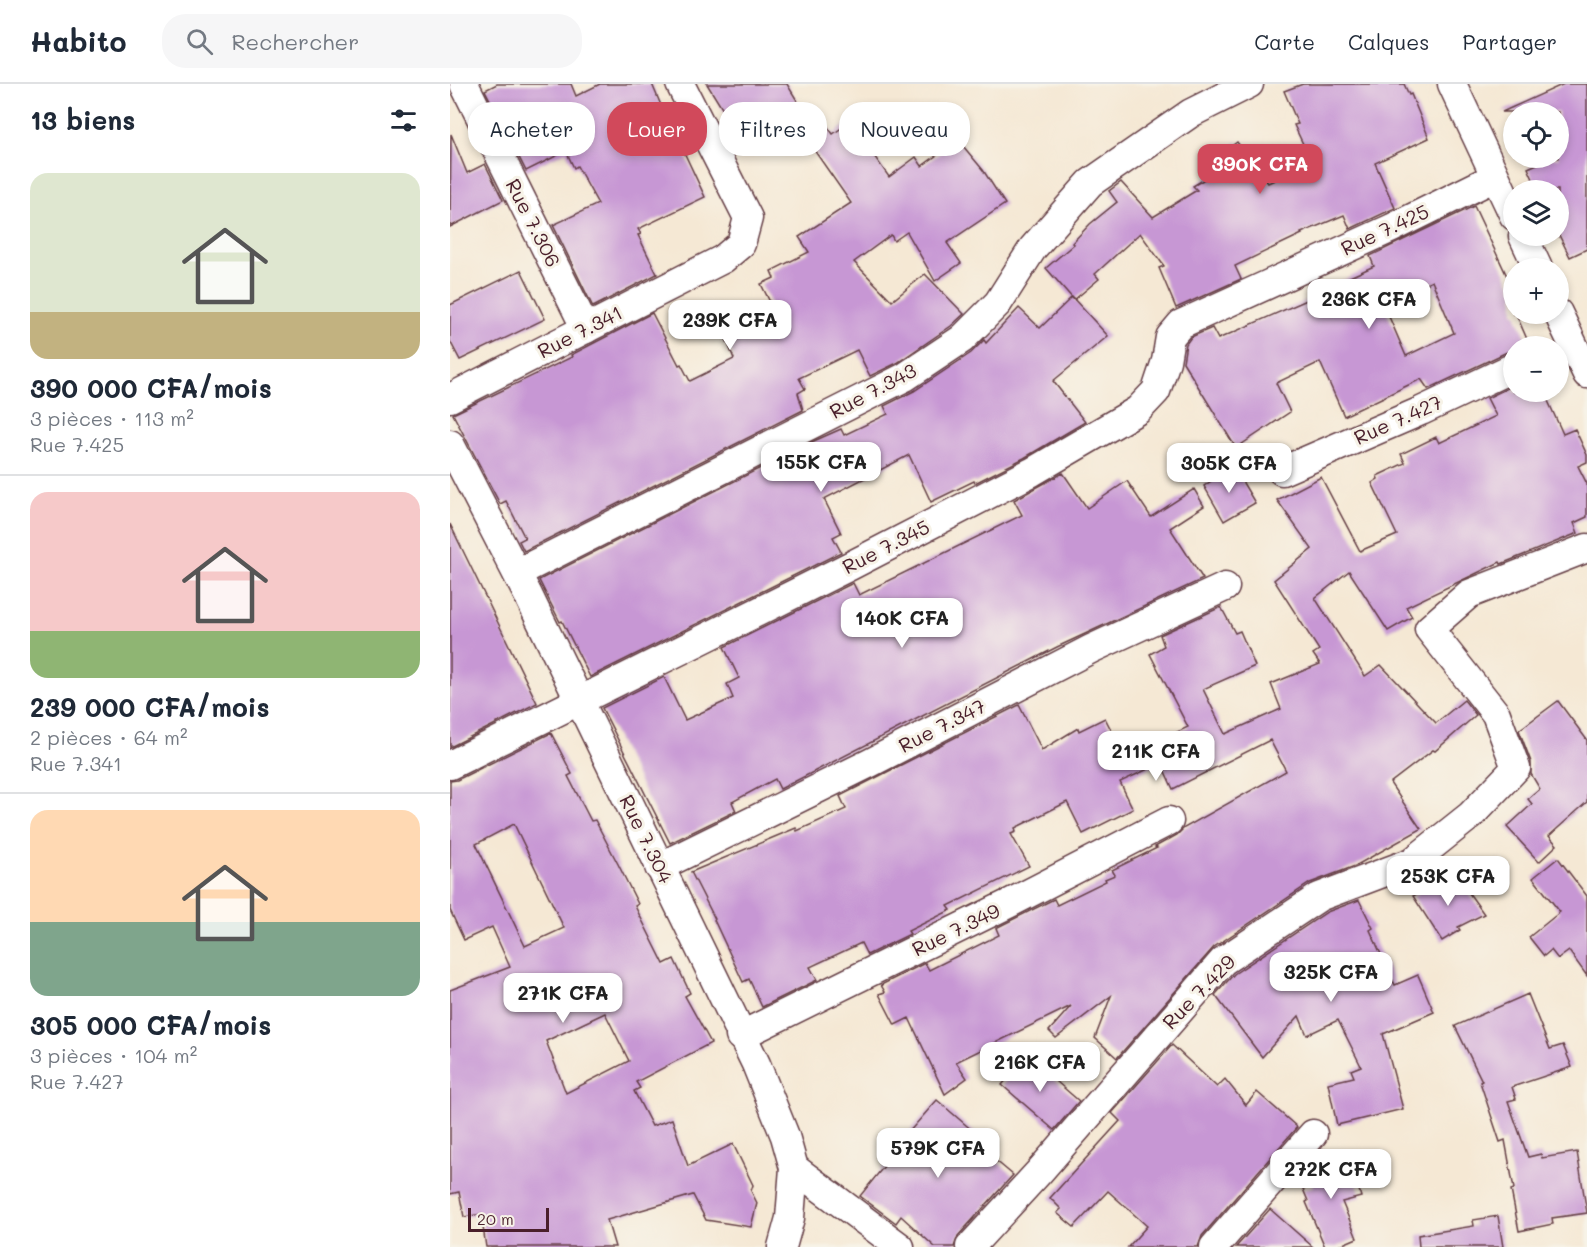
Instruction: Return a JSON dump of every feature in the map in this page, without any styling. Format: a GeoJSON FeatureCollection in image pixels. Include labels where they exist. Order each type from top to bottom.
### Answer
{"type":"FeatureCollection","features":[{"type":"Feature","properties":{"kind":"street","name":"Rue 7.306"},"geometry":{"type":"LineString","coordinates":[[464,84],[586,329]]}},
{"type":"Feature","properties":{"kind":"street","name":"Rue 7.341"},"geometry":{"type":"LineString","coordinates":[[450,398],[723,259],[741,244],[748,218],[680,84]]}},
{"type":"Feature","properties":{"kind":"street","name":"Rue 7.343"},"geometry":{"type":"LineString","coordinates":[[517,573],[905,377],[962,339],[998,303],[1033,248],[1090,183],[1191,113],[1249,84]]}},
{"type":"Feature","properties":{"kind":"street"},"geometry":{"type":"LineString","coordinates":[[1452,84],[1503,193]]}},
{"type":"Feature","properties":{"kind":"street","name":"Rue 7.425"},"geometry":{"type":"LineString","coordinates":[[1166,361],[1170,337],[1181,324],[1392,228],[1495,177]]}},
{"type":"Feature","properties":{"kind":"street"},"geometry":{"type":"LineString","coordinates":[[1569,351],[1587,374]]}},
{"type":"Feature","properties":{"kind":"street","name":"Rue 7.345"},"geometry":{"type":"LineString","coordinates":[[450,765],[1042,466],[1138,410],[1156,392],[1166,361]]}},
{"type":"Feature","properties":{"kind":"street","name":"Rue 7.427"},"geometry":{"type":"LineString","coordinates":[[1282,471],[1421,411],[1503,372]]}},
{"type":"Feature","properties":{"kind":"street","name":"Rue 7.304"},"geometry":{"type":"LineString","coordinates":[[450,444],[580,701],[740,1036],[756,1064],[773,1105],[794,1168],[790,1218],[782,1247]]}},
{"type":"Feature","properties":{"kind":"street","name":"Rue 7.429"},"geometry":{"type":"LineString","coordinates":[[970,1247],[1039,1172],[1223,961],[1318,897],[1412,862],[1471,815],[1516,768],[1496,714],[1430,629],[1469,594],[1587,548]]}},
{"type":"Feature","properties":{"kind":"street","name":"Rue 7.347"},"geometry":{"type":"LineString","coordinates":[[660,867],[870,763],[1090,649],[1225,587]]}},
{"type":"Feature","properties":{"kind":"street","name":"Rue 7.349"},"geometry":{"type":"LineString","coordinates":[[740,1036],[1170,821]]}},
{"type":"Feature","properties":{"kind":"street"},"geometry":{"type":"LineString","coordinates":[[1214,1247],[1313,1134]]}},
{"type":"Feature","properties":{"kind":"street"},"geometry":{"type":"LineString","coordinates":[[794,1168],[900,1247]]}},
{"type":"Feature","properties":{"kind":"building"},"geometry":{"type":"Polygon","coordinates":[[[497,84],[571,84],[576,96],[600,84],[652,84],[660,102],[607,102],[607,156],[686,156],[705,197],[638,229],[641,234],[638,235],[657,274],[593,307],[553,225],[598,204],[577,166],[574,168],[568,156],[595,156],[595,102],[491,102],[485,90],[497,84]]]}},
{"type":"Feature","properties":{"kind":"building"},"geometry":{"type":"Polygon","coordinates":[[[707,84],[787,84],[798,102],[719,102],[707,84]]]}},
{"type":"Feature","properties":{"kind":"building"},"geometry":{"type":"Polygon","coordinates":[[[1303,84],[1404,84],[1409,95],[1411,94],[1429,138],[1375,163],[1395,208],[1350,229],[1344,215],[1301,233],[1235,266],[1241,279],[1176,308],[1159,268],[1164,266],[1140,233],[1095,274],[1099,279],[1074,300],[1046,268],[1074,244],[1072,243],[1090,224],[1117,202],[1109,191],[1121,182],[1153,217],[1197,190],[1193,186],[1223,168],[1216,158],[1237,142],[1268,183],[1312,163],[1294,125],[1298,124],[1284,91],[1303,84]]]}},
{"type":"Feature","properties":{"kind":"building"},"geometry":{"type":"Polygon","coordinates":[[[1564,84],[1587,84],[1587,249],[1570,257],[1564,246],[1569,246],[1569,180],[1533,180],[1528,168],[1569,168],[1569,102],[1524,102],[1564,84]]]}},
{"type":"Feature","properties":{"kind":"building"},"geometry":{"type":"Polygon","coordinates":[[[827,126],[833,134],[839,130],[839,156],[874,156],[889,177],[916,157],[922,166],[936,156],[970,154],[983,170],[1005,204],[947,243],[961,263],[935,281],[907,232],[894,241],[891,235],[854,262],[892,301],[925,274],[964,314],[951,326],[897,363],[870,376],[857,350],[799,378],[805,389],[798,393],[803,410],[524,551],[519,541],[525,538],[506,501],[500,504],[453,414],[572,357],[571,355],[652,313],[690,381],[734,359],[725,336],[774,310],[761,284],[774,278],[771,271],[809,252],[799,237],[851,203],[818,156],[827,156],[827,126]]]}},
{"type":"Feature","properties":{"kind":"building"},"geometry":{"type":"Polygon","coordinates":[[[451,134],[467,173],[485,164],[503,200],[450,227],[451,134]]]}},
{"type":"Feature","properties":{"kind":"building"},"geometry":{"type":"Polygon","coordinates":[[[518,156],[556,156],[526,171],[518,156]]]}},
{"type":"Feature","properties":{"kind":"building"},"geometry":{"type":"Polygon","coordinates":[[[1474,206],[1503,268],[1503,324],[1520,324],[1526,336],[1503,336],[1503,354],[1428,389],[1421,379],[1344,416],[1320,362],[1276,383],[1290,412],[1236,448],[1183,362],[1186,344],[1191,337],[1212,328],[1218,339],[1316,296],[1315,293],[1374,266],[1370,256],[1474,206]],[[1432,281],[1384,305],[1406,356],[1454,333],[1432,281]]]}},
{"type":"Feature","properties":{"kind":"building"},"geometry":{"type":"Polygon","coordinates":[[[521,270],[545,319],[460,360],[450,341],[450,305],[521,270]]]}},
{"type":"Feature","properties":{"kind":"building"},"geometry":{"type":"Polygon","coordinates":[[[1072,297],[1108,336],[1053,381],[1085,422],[1024,458],[931,502],[909,455],[824,499],[841,533],[833,537],[841,552],[590,677],[539,580],[814,441],[841,429],[844,435],[888,414],[884,406],[914,391],[971,353],[984,340],[986,343],[1019,308],[1040,328],[1072,297]]]}},
{"type":"Feature","properties":{"kind":"building"},"geometry":{"type":"Polygon","coordinates":[[[1503,390],[1503,402],[1549,402],[1563,434],[1575,429],[1587,455],[1587,462],[1578,466],[1587,484],[1587,517],[1574,523],[1578,533],[1501,564],[1500,562],[1406,607],[1412,617],[1388,631],[1349,571],[1315,598],[1365,676],[1381,665],[1436,723],[1464,700],[1476,715],[1435,751],[1433,750],[1390,783],[1421,829],[1355,866],[1310,883],[1214,947],[1117,1058],[1095,1038],[1111,996],[1056,1038],[1049,1031],[1071,1006],[956,1062],[967,1078],[945,1094],[909,1018],[895,1025],[879,994],[885,992],[881,985],[925,963],[929,970],[999,935],[996,928],[1054,899],[1057,905],[1106,881],[1105,879],[1115,875],[1112,870],[1157,848],[1155,847],[1177,835],[1184,828],[1286,771],[1270,740],[1173,789],[1161,763],[1120,782],[1133,809],[1083,834],[1067,802],[1015,828],[1016,832],[1011,834],[1029,866],[948,906],[951,910],[867,955],[861,943],[810,967],[817,980],[762,1007],[749,979],[743,982],[691,872],[796,828],[797,831],[846,809],[840,796],[1019,705],[1042,750],[1078,728],[1079,731],[1105,718],[1125,757],[1188,727],[1150,654],[1164,646],[1160,635],[1221,607],[1235,633],[1240,631],[1255,666],[1203,689],[1225,734],[1281,709],[1271,684],[1320,664],[1313,654],[1319,650],[1274,580],[1312,549],[1277,500],[1321,477],[1360,551],[1397,535],[1372,483],[1378,479],[1377,476],[1405,463],[1401,454],[1436,437],[1439,443],[1496,416],[1487,398],[1503,390]]]}},
{"type":"Feature","properties":{"kind":"building"},"geometry":{"type":"Polygon","coordinates":[[[1233,466],[1255,503],[1224,521],[1204,486],[1233,466]]]}},
{"type":"Feature","properties":{"kind":"building"},"geometry":{"type":"Polygon","coordinates":[[[1063,473],[1087,508],[1127,481],[1151,517],[1194,489],[1204,506],[1170,528],[1203,579],[1057,647],[780,789],[775,779],[732,802],[736,811],[670,843],[602,708],[664,677],[685,720],[733,698],[727,684],[739,678],[724,647],[853,583],[859,595],[1022,515],[1014,500],[1063,473]]]}},
{"type":"Feature","properties":{"kind":"building"},"geometry":{"type":"Polygon","coordinates":[[[450,524],[537,703],[450,747],[450,524]]]}},
{"type":"Feature","properties":{"kind":"building"},"geometry":{"type":"Polygon","coordinates":[[[1558,701],[1587,740],[1587,802],[1549,836],[1557,845],[1539,862],[1507,827],[1532,804],[1528,799],[1540,789],[1531,774],[1531,762],[1519,730],[1558,701]]]}},
{"type":"Feature","properties":{"kind":"building"},"geometry":{"type":"Polygon","coordinates":[[[551,733],[572,774],[568,776],[591,821],[595,820],[618,864],[638,904],[635,906],[664,964],[674,959],[690,993],[685,996],[711,1043],[636,1082],[640,1088],[634,1091],[652,1126],[672,1119],[688,1166],[733,1144],[753,1185],[751,1191],[757,1203],[751,1227],[706,1220],[693,1195],[607,1220],[615,1247],[486,1247],[481,1214],[464,1217],[459,1192],[450,1194],[450,990],[510,967],[492,927],[464,940],[450,910],[450,781],[457,780],[551,733]],[[514,824],[476,844],[525,946],[564,928],[514,824]],[[605,1013],[546,1041],[566,1093],[629,1061],[605,1013]]]}},
{"type":"Feature","properties":{"kind":"building"},"geometry":{"type":"Polygon","coordinates":[[[1558,858],[1587,896],[1587,976],[1569,951],[1558,959],[1551,950],[1544,956],[1529,937],[1560,912],[1533,878],[1558,858]]]}},
{"type":"Feature","properties":{"kind":"building"},"geometry":{"type":"Polygon","coordinates":[[[1456,875],[1484,914],[1458,927],[1460,930],[1442,941],[1413,896],[1431,885],[1435,891],[1456,875]]]}},
{"type":"Feature","properties":{"kind":"building"},"geometry":{"type":"Polygon","coordinates":[[[1359,900],[1373,928],[1370,930],[1395,985],[1418,975],[1434,1012],[1383,1034],[1403,1109],[1337,1125],[1328,1083],[1354,1077],[1351,1070],[1361,1066],[1338,1020],[1307,1035],[1299,1016],[1262,1057],[1215,995],[1234,974],[1327,912],[1359,900]]]}},
{"type":"Feature","properties":{"kind":"building"},"geometry":{"type":"Polygon","coordinates":[[[1528,994],[1550,1049],[1563,1045],[1572,1067],[1512,1087],[1516,1099],[1508,1101],[1528,1157],[1541,1154],[1542,1158],[1577,1152],[1587,1213],[1552,1218],[1553,1224],[1519,1231],[1505,1140],[1500,1142],[1480,1082],[1482,1081],[1455,1026],[1528,994]]]}},
{"type":"Feature","properties":{"kind":"building"},"geometry":{"type":"Polygon","coordinates":[[[1172,1045],[1217,1087],[1225,1079],[1246,1105],[1257,1092],[1297,1127],[1202,1236],[1198,1247],[1128,1247],[1147,1226],[1108,1191],[1074,1227],[1057,1213],[1061,1209],[1050,1198],[1120,1121],[1112,1113],[1172,1045]]]}},
{"type":"Feature","properties":{"kind":"building"},"geometry":{"type":"Polygon","coordinates":[[[1027,1056],[1079,1101],[1054,1130],[1002,1085],[1027,1056]]]}},
{"type":"Feature","properties":{"kind":"building"},"geometry":{"type":"Polygon","coordinates":[[[937,1100],[981,1138],[976,1144],[1013,1175],[958,1236],[954,1247],[935,1247],[901,1216],[896,1223],[860,1196],[910,1134],[908,1133],[937,1100]]]}},
{"type":"Feature","properties":{"kind":"building"},"geometry":{"type":"Polygon","coordinates":[[[1322,1149],[1356,1179],[1361,1197],[1342,1202],[1357,1238],[1336,1247],[1325,1247],[1306,1202],[1308,1201],[1303,1189],[1314,1186],[1308,1164],[1322,1149]]]}},
{"type":"Feature","properties":{"kind":"building"},"geometry":{"type":"Polygon","coordinates":[[[1270,1209],[1313,1247],[1236,1247],[1270,1209]]]}},
{"type":"Feature","properties":{"kind":"building"},"geometry":{"type":"Polygon","coordinates":[[[1498,1216],[1503,1247],[1419,1247],[1418,1235],[1474,1226],[1473,1220],[1498,1216]]]}}]}
